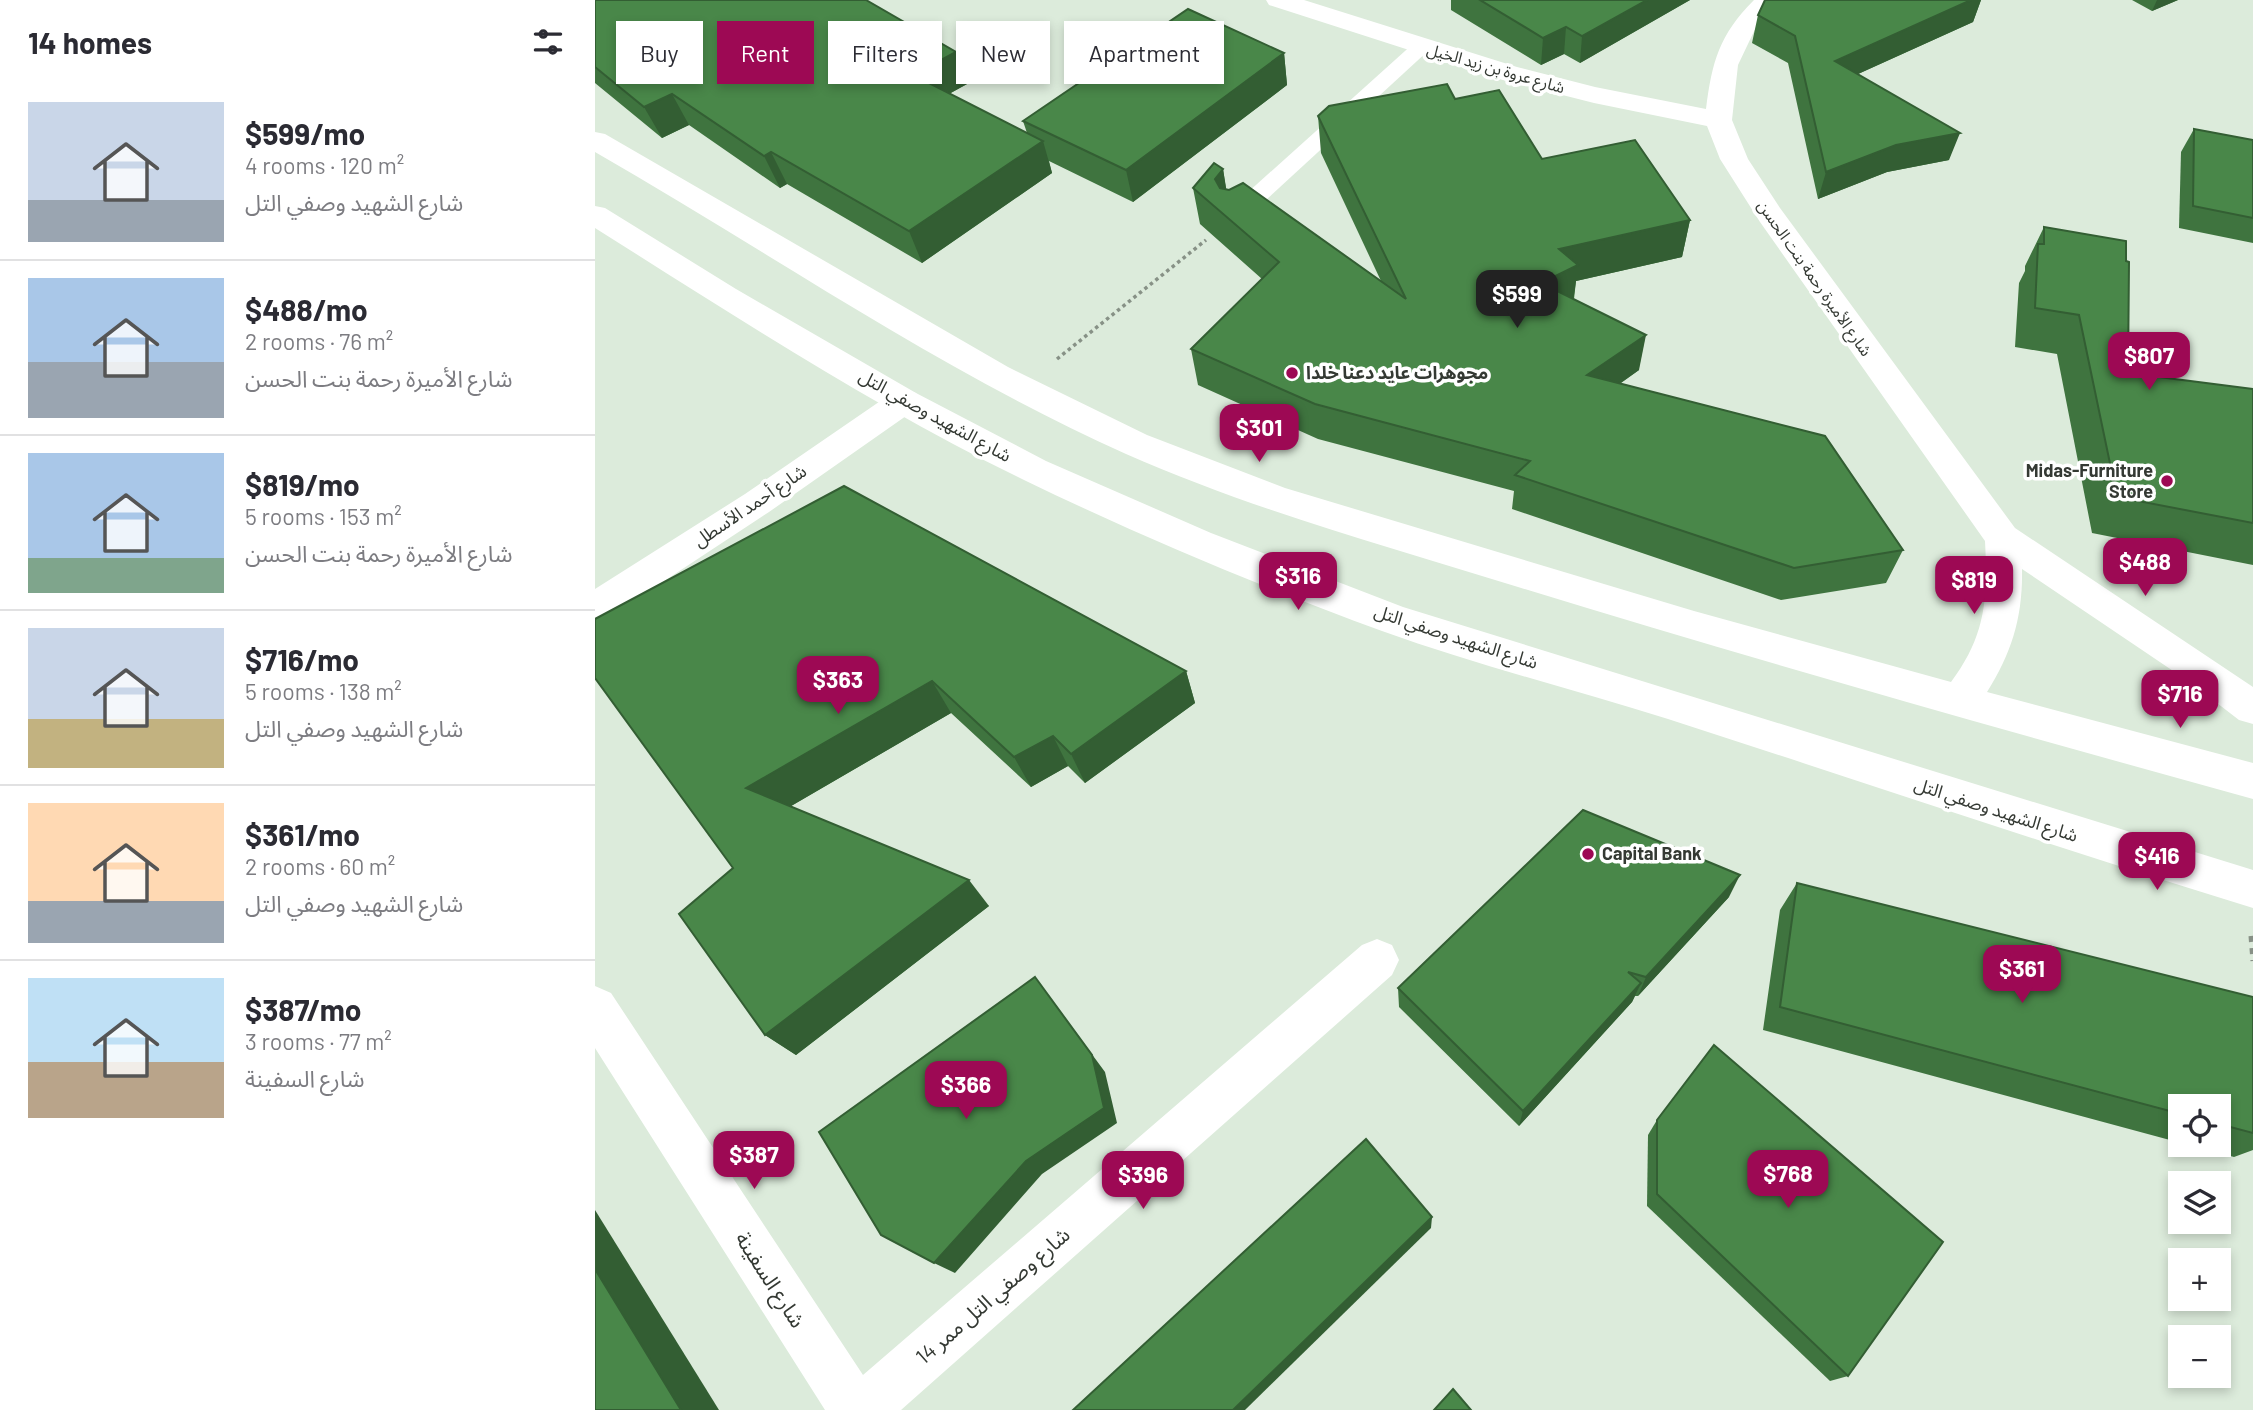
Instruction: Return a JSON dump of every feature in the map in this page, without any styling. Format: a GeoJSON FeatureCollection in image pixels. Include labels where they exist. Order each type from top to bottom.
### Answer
{"type":"FeatureCollection","features":[{"type":"Feature","properties":{"kind":"main road","name":"شارع عروة بن زيد الخيل"},"geometry":{"type":"LineString","coordinates":[[1278,0],[1556,86],[1718,120]]}},
{"type":"Feature","properties":{"kind":"main road","name":"شارع الأميرة رحمة بنت الحسن"},"geometry":{"type":"LineString","coordinates":[[1768,0],[1746,22],[1725,65],[1718,120],[1734,159],[1770,215],[2003,538],[2204,672],[2253,708]]}},
{"type":"Feature","properties":{"kind":"main road"},"geometry":{"type":"LineString","coordinates":[[595,140],[695,195],[777,249],[1020,388],[1136,444],[1249,489],[1645,612],[2253,780]]}},
{"type":"Feature","properties":{"kind":"main road","name":"شارع الشهيد وصفي التل"},"geometry":{"type":"LineString","coordinates":[[595,215],[725,296],[904,401],[1034,470],[1198,542],[1395,620],[1667,703],[2078,836],[2253,888]]}},
{"type":"Feature","properties":{"kind":"main road","name":"شارع أحمد الأسطل"},"geometry":{"type":"LineString","coordinates":[[595,608],[757,503],[904,401]]}},
{"type":"Feature","properties":{"kind":"main road"},"geometry":{"type":"LineString","coordinates":[[1960,700],[1994,648],[2002,624],[2006,596],[2003,538]]}},
{"type":"Feature","properties":{"kind":"main road","name":"شارع وصفي التل ممر 14"},"geometry":{"type":"LineString","coordinates":[[862,1410],[1377,960]]}},
{"type":"Feature","properties":{"kind":"main road","name":"شارع السفينة"},"geometry":{"type":"LineString","coordinates":[[595,1008],[855,1410]]}},
{"type":"Feature","properties":{"kind":"lane"},"geometry":{"type":"LineString","coordinates":[[1234,218],[1422,46]]}},
{"type":"Feature","properties":{"kind":"path"},"geometry":{"type":"LineString","coordinates":[[1020,388],[1234,218]]}},
{"type":"Feature","properties":{"kind":"building"},"geometry":{"type":"Polygon","coordinates":[[[595,0],[866,0],[902,21],[828,21],[828,84],[931,84],[1043,141],[909,231],[771,152],[764,156],[672,94],[644,107],[595,67],[595,0]]]}},
{"type":"Feature","properties":{"kind":"building"},"geometry":{"type":"Polygon","coordinates":[[[1480,0],[1647,0],[1582,36],[1566,27],[1543,38],[1480,0]]]}},
{"type":"Feature","properties":{"kind":"building"},"geometry":{"type":"Polygon","coordinates":[[[1765,0],[1971,0],[1835,61],[1960,133],[1896,145],[1826,172],[1795,36],[1758,15],[1765,0]]]}},
{"type":"Feature","properties":{"kind":"building"},"geometry":{"type":"Polygon","coordinates":[[[1188,9],[1214,21],[1170,21],[1188,9]]]}},
{"type":"Feature","properties":{"kind":"building"},"geometry":{"type":"Polygon","coordinates":[[[1224,26],[1284,53],[1126,170],[1023,121],[1078,84],[1224,84],[1224,26]]]}},
{"type":"Feature","properties":{"kind":"building"},"geometry":{"type":"Polygon","coordinates":[[[942,44],[956,52],[942,59],[942,44]]]}},
{"type":"Feature","properties":{"kind":"building"},"geometry":{"type":"Polygon","coordinates":[[[1447,84],[1455,99],[1499,90],[1542,159],[1635,140],[1690,220],[1559,249],[1578,265],[1541,283],[1646,335],[1587,375],[1825,436],[1903,550],[1794,568],[1515,475],[1530,461],[1315,404],[1191,349],[1279,262],[1193,188],[1214,163],[1223,169],[1215,179],[1220,188],[1229,190],[1243,183],[1406,299],[1318,116],[1329,106],[1447,84]]]}},
{"type":"Feature","properties":{"kind":"building"},"geometry":{"type":"Polygon","coordinates":[[[2194,129],[2253,140],[2253,218],[2193,206],[2194,129]]]}},
{"type":"Feature","properties":{"kind":"building"},"geometry":{"type":"Polygon","coordinates":[[[2044,227],[2126,241],[2126,261],[2129,262],[2128,373],[2253,389],[2253,523],[2117,497],[2079,315],[2035,308],[2038,244],[2044,244],[2044,227]]]}},
{"type":"Feature","properties":{"kind":"building"},"geometry":{"type":"Polygon","coordinates":[[[844,486],[1186,671],[1071,754],[1053,736],[1014,757],[932,681],[746,788],[969,880],[765,1035],[679,914],[733,868],[595,678],[595,619],[844,486]]]}},
{"type":"Feature","properties":{"kind":"building"},"geometry":{"type":"Polygon","coordinates":[[[1583,810],[1740,875],[1646,977],[1628,972],[1641,983],[1523,1111],[1398,988],[1583,810]]]}},
{"type":"Feature","properties":{"kind":"building"},"geometry":{"type":"Polygon","coordinates":[[[1797,883],[2253,997],[2253,1133],[2231,1127],[2231,1094],[2168,1094],[2168,1111],[1780,1007],[1797,883]]]}},
{"type":"Feature","properties":{"kind":"building"},"geometry":{"type":"Polygon","coordinates":[[[1035,977],[1092,1055],[1104,1108],[1026,1161],[934,1263],[881,1235],[819,1132],[1035,977]]]}},
{"type":"Feature","properties":{"kind":"building"},"geometry":{"type":"Polygon","coordinates":[[[1714,1045],[1943,1242],[1848,1376],[1657,1194],[1657,1120],[1714,1045]]]}},
{"type":"Feature","properties":{"kind":"building"},"geometry":{"type":"Polygon","coordinates":[[[1366,1139],[1432,1217],[1233,1410],[1073,1410],[1366,1139]]]}},
{"type":"Feature","properties":{"kind":"building"},"geometry":{"type":"Polygon","coordinates":[[[595,1269],[681,1410],[595,1410],[595,1269]]]}},
{"type":"Feature","properties":{"kind":"building"},"geometry":{"type":"Polygon","coordinates":[[[1453,1389],[1471,1410],[1434,1410],[1453,1389]]]}},
{"type":"Feature","properties":{"kind":"place","name":"مجوهرات عايد دعنا خلدا"},"geometry":{"type":"Point","coordinates":[1292,373]}},
{"type":"Feature","properties":{"kind":"place","name":"Midas-Furniture Store"},"geometry":{"type":"Point","coordinates":[2167,481]}},
{"type":"Feature","properties":{"kind":"place","name":"Capital Bank"},"geometry":{"type":"Point","coordinates":[1588,854]}}]}
